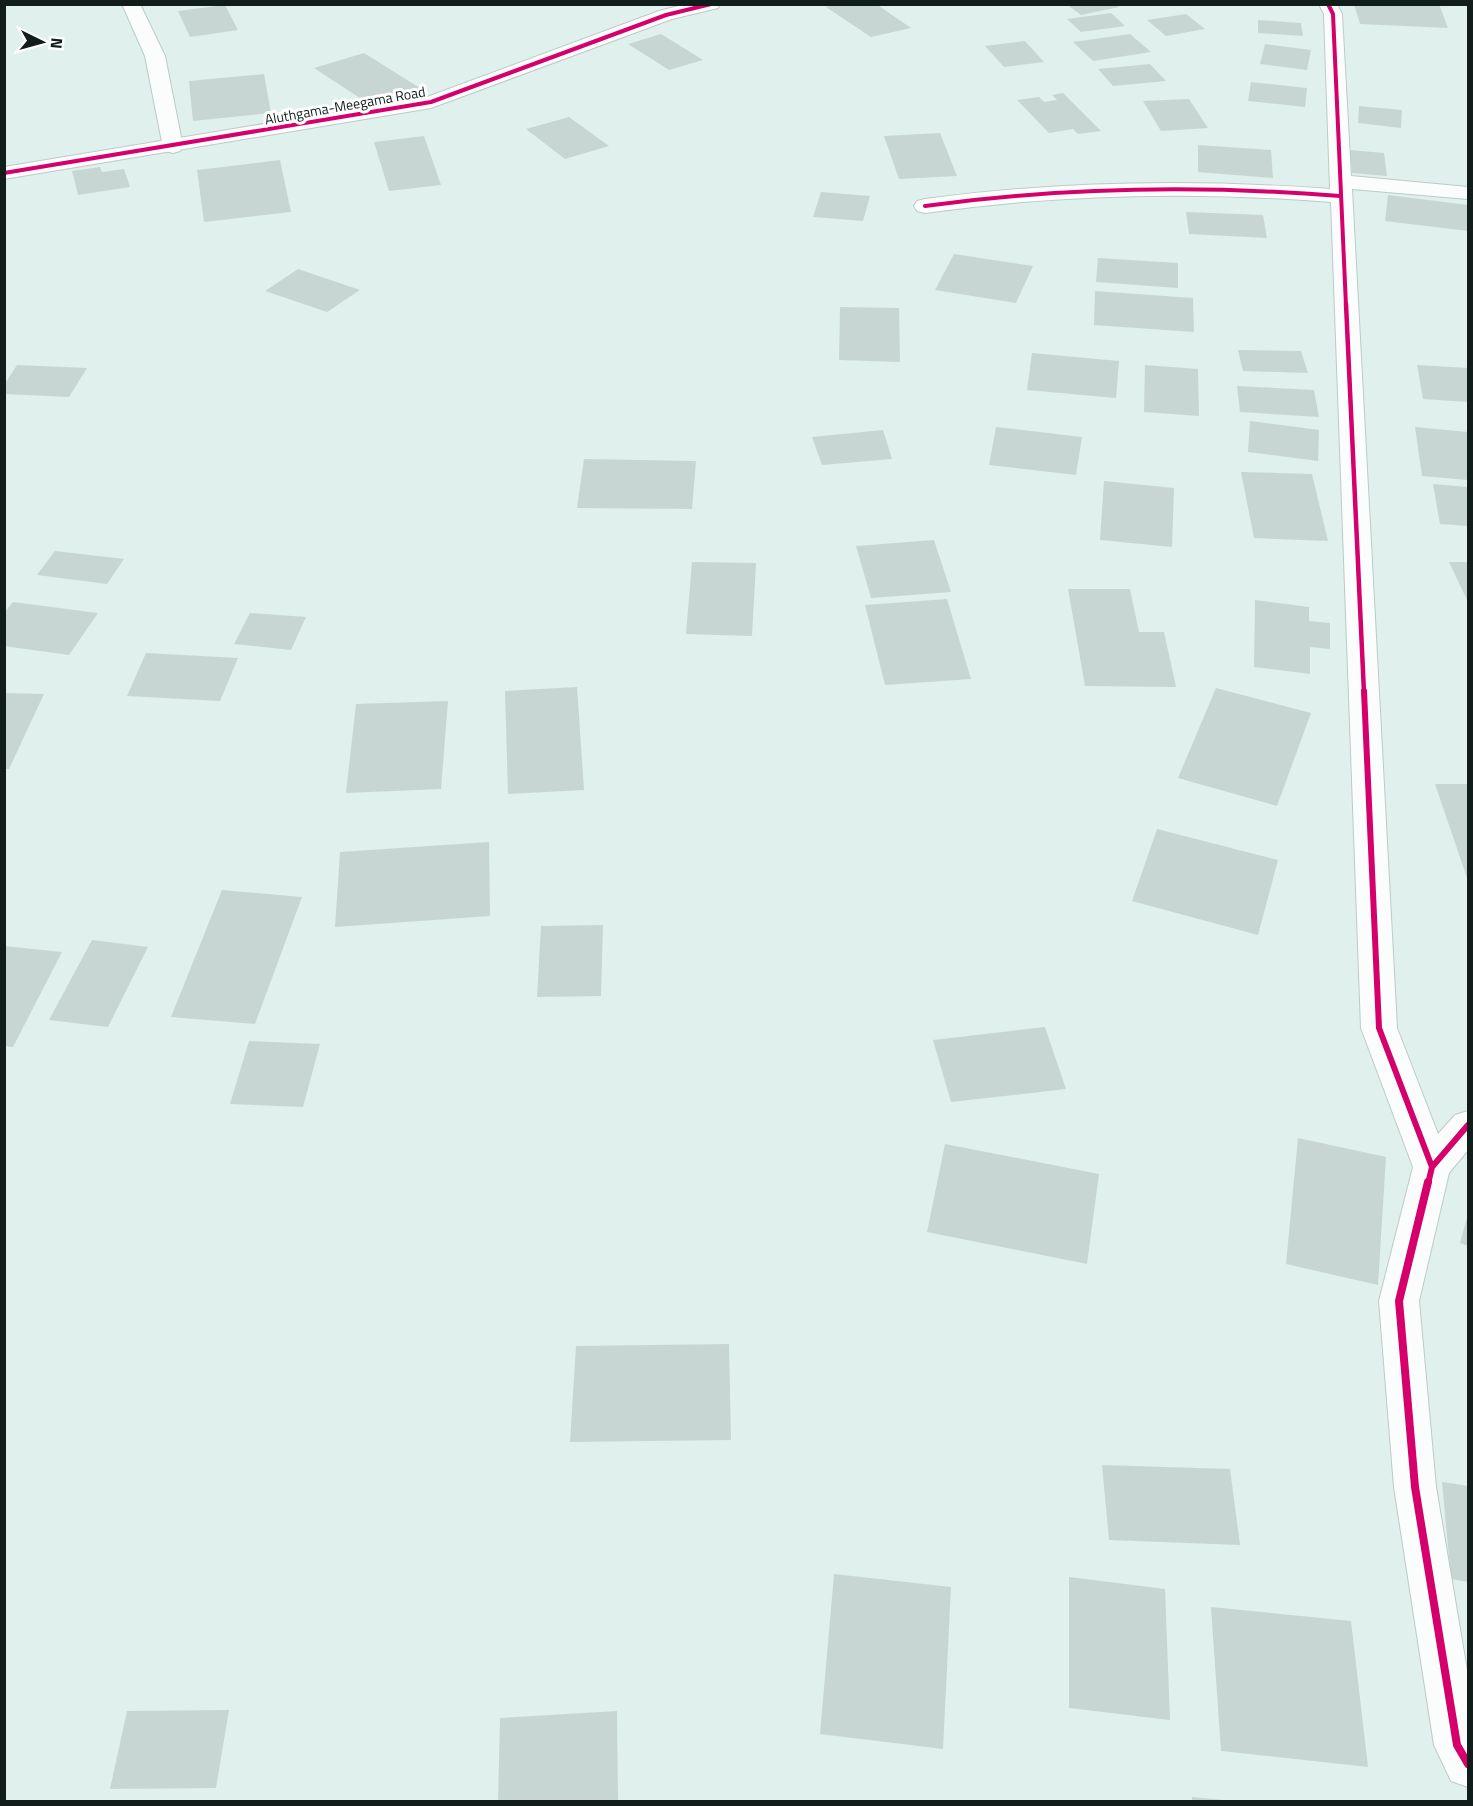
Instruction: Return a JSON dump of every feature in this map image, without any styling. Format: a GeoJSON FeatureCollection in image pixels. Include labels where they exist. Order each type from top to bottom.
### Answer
{"type":"FeatureCollection","features":[{"type":"Feature","properties":{"kind":"street"},"geometry":{"type":"LineString","coordinates":[[131,4],[155,56],[173,147]]}},
{"type":"Feature","properties":{"kind":"street","name":"Aluthgama-Meegama Road"},"geometry":{"type":"LineString","coordinates":[[4,173],[173,147],[431,102],[666,15],[711,4]]}},
{"type":"Feature","properties":{"kind":"street"},"geometry":{"type":"LineString","coordinates":[[1328,4],[1333,15],[1379,1028],[1432,1167]]}},
{"type":"Feature","properties":{"kind":"street"},"geometry":{"type":"LineString","coordinates":[[925,206],[992,195],[1111,188],[1340,189],[1468,194]]}},
{"type":"Feature","properties":{"kind":"street"},"geometry":{"type":"LineString","coordinates":[[1468,1125],[1432,1167],[1399,1301],[1415,1487],[1457,1745],[1468,1764]]}},
{"type":"Feature","properties":{"kind":"building"},"geometry":{"type":"Polygon","coordinates":[[[835,4],[876,4],[911,28],[871,37],[826,7],[835,4]]]}},
{"type":"Feature","properties":{"kind":"building"},"geometry":{"type":"Polygon","coordinates":[[[1066,4],[1115,4],[1119,7],[1081,15],[1066,4]]]}},
{"type":"Feature","properties":{"kind":"building"},"geometry":{"type":"Polygon","coordinates":[[[1354,4],[1439,4],[1448,28],[1360,24],[1354,4]]]}},
{"type":"Feature","properties":{"kind":"building"},"geometry":{"type":"Polygon","coordinates":[[[225,5],[238,30],[190,37],[178,11],[225,5]]]}},
{"type":"Feature","properties":{"kind":"building"},"geometry":{"type":"Polygon","coordinates":[[[1111,13],[1125,26],[1081,32],[1067,19],[1111,13]]]}},
{"type":"Feature","properties":{"kind":"building"},"geometry":{"type":"Polygon","coordinates":[[[1186,14],[1205,29],[1166,36],[1147,20],[1186,14]]]}},
{"type":"Feature","properties":{"kind":"building"},"geometry":{"type":"Polygon","coordinates":[[[1258,20],[1301,23],[1303,36],[1258,33],[1258,20]]]}},
{"type":"Feature","properties":{"kind":"building"},"geometry":{"type":"Polygon","coordinates":[[[661,34],[703,60],[669,70],[628,44],[661,34]]]}},
{"type":"Feature","properties":{"kind":"building"},"geometry":{"type":"Polygon","coordinates":[[[1130,34],[1151,52],[1093,61],[1073,42],[1130,34]]]}},
{"type":"Feature","properties":{"kind":"building"},"geometry":{"type":"Polygon","coordinates":[[[1025,41],[1044,62],[1004,67],[985,46],[1025,41]]]}},
{"type":"Feature","properties":{"kind":"building"},"geometry":{"type":"Polygon","coordinates":[[[1265,44],[1311,50],[1307,70],[1260,64],[1265,44]]]}},
{"type":"Feature","properties":{"kind":"building"},"geometry":{"type":"Polygon","coordinates":[[[364,53],[420,88],[369,104],[314,68],[364,53]]]}},
{"type":"Feature","properties":{"kind":"building"},"geometry":{"type":"Polygon","coordinates":[[[1150,64],[1166,81],[1113,86],[1098,69],[1150,64]]]}},
{"type":"Feature","properties":{"kind":"building"},"geometry":{"type":"Polygon","coordinates":[[[264,74],[271,113],[193,121],[189,81],[264,74]]]}},
{"type":"Feature","properties":{"kind":"building"},"geometry":{"type":"Polygon","coordinates":[[[1251,82],[1307,88],[1305,107],[1248,101],[1251,82]]]}},
{"type":"Feature","properties":{"kind":"building"},"geometry":{"type":"Polygon","coordinates":[[[1063,93],[1101,131],[1078,134],[1073,129],[1049,133],[1017,100],[1039,97],[1044,102],[1057,100],[1052,95],[1063,93]]]}},
{"type":"Feature","properties":{"kind":"building"},"geometry":{"type":"Polygon","coordinates":[[[1189,99],[1208,128],[1161,131],[1143,101],[1189,99]]]}},
{"type":"Feature","properties":{"kind":"building"},"geometry":{"type":"Polygon","coordinates":[[[1359,106],[1402,110],[1401,128],[1358,123],[1359,106]]]}},
{"type":"Feature","properties":{"kind":"building"},"geometry":{"type":"Polygon","coordinates":[[[569,117],[609,146],[565,159],[526,129],[569,117]]]}},
{"type":"Feature","properties":{"kind":"building"},"geometry":{"type":"Polygon","coordinates":[[[940,133],[957,176],[899,179],[884,136],[940,133]]]}},
{"type":"Feature","properties":{"kind":"building"},"geometry":{"type":"Polygon","coordinates":[[[424,136],[441,185],[389,191],[374,142],[424,136]]]}},
{"type":"Feature","properties":{"kind":"building"},"geometry":{"type":"Polygon","coordinates":[[[1198,145],[1271,150],[1273,178],[1198,172],[1198,145]]]}},
{"type":"Feature","properties":{"kind":"building"},"geometry":{"type":"Polygon","coordinates":[[[1350,150],[1384,153],[1387,176],[1352,173],[1350,150]]]}},
{"type":"Feature","properties":{"kind":"building"},"geometry":{"type":"Polygon","coordinates":[[[280,160],[291,212],[204,222],[197,170],[280,160]]]}},
{"type":"Feature","properties":{"kind":"building"},"geometry":{"type":"Polygon","coordinates":[[[100,167],[102,172],[124,169],[130,187],[78,195],[72,171],[100,167]]]}},
{"type":"Feature","properties":{"kind":"building"},"geometry":{"type":"Polygon","coordinates":[[[821,192],[870,196],[863,221],[813,217],[821,192]]]}},
{"type":"Feature","properties":{"kind":"building"},"geometry":{"type":"Polygon","coordinates":[[[1388,195],[1468,205],[1468,231],[1385,221],[1388,195]]]}},
{"type":"Feature","properties":{"kind":"building"},"geometry":{"type":"Polygon","coordinates":[[[1186,212],[1263,215],[1267,238],[1189,234],[1186,212]]]}},
{"type":"Feature","properties":{"kind":"building"},"geometry":{"type":"Polygon","coordinates":[[[954,254],[1033,266],[1016,303],[935,290],[954,254]]]}},
{"type":"Feature","properties":{"kind":"building"},"geometry":{"type":"Polygon","coordinates":[[[1098,258],[1178,263],[1178,288],[1096,282],[1098,258]]]}},
{"type":"Feature","properties":{"kind":"building"},"geometry":{"type":"Polygon","coordinates":[[[298,269],[360,290],[327,312],[265,291],[298,269]]]}},
{"type":"Feature","properties":{"kind":"building"},"geometry":{"type":"Polygon","coordinates":[[[1095,291],[1193,298],[1194,332],[1094,325],[1095,291]]]}},
{"type":"Feature","properties":{"kind":"building"},"geometry":{"type":"Polygon","coordinates":[[[840,307],[899,308],[900,362],[839,360],[840,307]]]}},
{"type":"Feature","properties":{"kind":"building"},"geometry":{"type":"Polygon","coordinates":[[[1238,350],[1301,351],[1308,373],[1243,371],[1238,350]]]}},
{"type":"Feature","properties":{"kind":"building"},"geometry":{"type":"Polygon","coordinates":[[[1032,353],[1119,361],[1116,398],[1027,390],[1032,353]]]}},
{"type":"Feature","properties":{"kind":"building"},"geometry":{"type":"Polygon","coordinates":[[[17,365],[87,368],[69,397],[4,394],[4,385],[17,365]]]}},
{"type":"Feature","properties":{"kind":"building"},"geometry":{"type":"Polygon","coordinates":[[[1145,365],[1198,369],[1199,416],[1144,412],[1145,365]]]}},
{"type":"Feature","properties":{"kind":"building"},"geometry":{"type":"Polygon","coordinates":[[[1417,365],[1468,368],[1468,402],[1423,399],[1417,365]]]}},
{"type":"Feature","properties":{"kind":"building"},"geometry":{"type":"Polygon","coordinates":[[[1237,386],[1314,390],[1319,417],[1240,412],[1237,386]]]}},
{"type":"Feature","properties":{"kind":"building"},"geometry":{"type":"Polygon","coordinates":[[[1250,421],[1319,430],[1318,461],[1248,452],[1250,421]]]}},
{"type":"Feature","properties":{"kind":"building"},"geometry":{"type":"Polygon","coordinates":[[[996,427],[1082,437],[1076,475],[989,465],[996,427]]]}},
{"type":"Feature","properties":{"kind":"building"},"geometry":{"type":"Polygon","coordinates":[[[1415,427],[1468,432],[1468,480],[1422,476],[1415,427]]]}},
{"type":"Feature","properties":{"kind":"building"},"geometry":{"type":"Polygon","coordinates":[[[883,430],[892,459],[822,465],[812,437],[883,430]]]}},
{"type":"Feature","properties":{"kind":"building"},"geometry":{"type":"Polygon","coordinates":[[[584,459],[696,461],[692,509],[577,508],[584,459]]]}},
{"type":"Feature","properties":{"kind":"building"},"geometry":{"type":"Polygon","coordinates":[[[1241,472],[1312,474],[1328,541],[1254,538],[1241,472]]]}},
{"type":"Feature","properties":{"kind":"building"},"geometry":{"type":"Polygon","coordinates":[[[1104,481],[1174,488],[1172,547],[1100,540],[1104,481]]]}},
{"type":"Feature","properties":{"kind":"building"},"geometry":{"type":"Polygon","coordinates":[[[1433,484],[1468,487],[1468,526],[1440,524],[1433,484]]]}},
{"type":"Feature","properties":{"kind":"building"},"geometry":{"type":"Polygon","coordinates":[[[934,540],[951,592],[871,598],[856,546],[934,540]]]}},
{"type":"Feature","properties":{"kind":"building"},"geometry":{"type":"Polygon","coordinates":[[[55,551],[124,559],[107,584],[37,575],[55,551]]]}},
{"type":"Feature","properties":{"kind":"building"},"geometry":{"type":"Polygon","coordinates":[[[692,562],[756,563],[752,636],[686,634],[692,562]]]}},
{"type":"Feature","properties":{"kind":"building"},"geometry":{"type":"Polygon","coordinates":[[[1449,562],[1468,562],[1468,602],[1449,562]]]}},
{"type":"Feature","properties":{"kind":"building"},"geometry":{"type":"Polygon","coordinates":[[[1068,589],[1130,589],[1139,632],[1164,632],[1176,687],[1085,686],[1068,589]]]}},
{"type":"Feature","properties":{"kind":"building"},"geometry":{"type":"Polygon","coordinates":[[[947,599],[971,679],[885,685],[865,605],[947,599]]]}},
{"type":"Feature","properties":{"kind":"building"},"geometry":{"type":"Polygon","coordinates":[[[1255,600],[1309,607],[1309,621],[1330,623],[1330,649],[1310,647],[1310,674],[1254,667],[1255,600]]]}},
{"type":"Feature","properties":{"kind":"building"},"geometry":{"type":"Polygon","coordinates":[[[13,602],[98,613],[69,655],[4,646],[4,613],[13,602]]]}},
{"type":"Feature","properties":{"kind":"building"},"geometry":{"type":"Polygon","coordinates":[[[250,613],[306,617],[291,650],[234,644],[250,613]]]}},
{"type":"Feature","properties":{"kind":"building"},"geometry":{"type":"Polygon","coordinates":[[[146,653],[238,658],[220,701],[127,696],[146,653]]]}},
{"type":"Feature","properties":{"kind":"building"},"geometry":{"type":"Polygon","coordinates":[[[577,687],[584,790],[508,794],[505,691],[577,687]]]}},
{"type":"Feature","properties":{"kind":"building"},"geometry":{"type":"Polygon","coordinates":[[[1216,688],[1311,713],[1277,806],[1178,778],[1216,688]]]}},
{"type":"Feature","properties":{"kind":"building"},"geometry":{"type":"Polygon","coordinates":[[[4,693],[44,694],[9,769],[4,769],[4,693]]]}},
{"type":"Feature","properties":{"kind":"building"},"geometry":{"type":"Polygon","coordinates":[[[448,701],[441,789],[346,793],[356,704],[448,701]]]}},
{"type":"Feature","properties":{"kind":"building"},"geometry":{"type":"Polygon","coordinates":[[[1435,784],[1468,784],[1468,881],[1435,784]]]}},
{"type":"Feature","properties":{"kind":"building"},"geometry":{"type":"Polygon","coordinates":[[[1157,829],[1278,860],[1258,935],[1132,901],[1157,829]]]}},
{"type":"Feature","properties":{"kind":"building"},"geometry":{"type":"Polygon","coordinates":[[[489,842],[490,916],[335,927],[340,852],[489,842]]]}},
{"type":"Feature","properties":{"kind":"building"},"geometry":{"type":"Polygon","coordinates":[[[222,890],[302,897],[255,1024],[171,1017],[222,890]]]}},
{"type":"Feature","properties":{"kind":"building"},"geometry":{"type":"Polygon","coordinates":[[[603,925],[601,996],[537,997],[541,926],[603,925]]]}},
{"type":"Feature","properties":{"kind":"building"},"geometry":{"type":"Polygon","coordinates":[[[92,940],[148,947],[108,1027],[49,1020],[92,940]]]}},
{"type":"Feature","properties":{"kind":"building"},"geometry":{"type":"Polygon","coordinates":[[[4,946],[62,952],[13,1047],[4,1046],[4,946]]]}},
{"type":"Feature","properties":{"kind":"building"},"geometry":{"type":"Polygon","coordinates":[[[1045,1027],[1066,1089],[951,1102],[933,1040],[1045,1027]]]}},
{"type":"Feature","properties":{"kind":"building"},"geometry":{"type":"Polygon","coordinates":[[[249,1041],[320,1044],[303,1107],[230,1104],[249,1041]]]}},
{"type":"Feature","properties":{"kind":"building"},"geometry":{"type":"Polygon","coordinates":[[[1298,1138],[1386,1157],[1378,1285],[1286,1264],[1298,1138]]]}},
{"type":"Feature","properties":{"kind":"building"},"geometry":{"type":"Polygon","coordinates":[[[945,1144],[1099,1174],[1087,1264],[927,1232],[945,1144]]]}},
{"type":"Feature","properties":{"kind":"building"},"geometry":{"type":"Polygon","coordinates":[[[1468,1214],[1468,1246],[1460,1243],[1468,1214]]]}},
{"type":"Feature","properties":{"kind":"building"},"geometry":{"type":"Polygon","coordinates":[[[729,1344],[731,1440],[570,1442],[576,1346],[729,1344]]]}},
{"type":"Feature","properties":{"kind":"building"},"geometry":{"type":"Polygon","coordinates":[[[1102,1465],[1230,1469],[1240,1545],[1109,1540],[1102,1465]]]}},
{"type":"Feature","properties":{"kind":"building"},"geometry":{"type":"Polygon","coordinates":[[[1442,1482],[1468,1486],[1468,1582],[1451,1579],[1442,1482]]]}},
{"type":"Feature","properties":{"kind":"building"},"geometry":{"type":"Polygon","coordinates":[[[834,1574],[951,1587],[943,1749],[820,1734],[834,1574]]]}},
{"type":"Feature","properties":{"kind":"building"},"geometry":{"type":"Polygon","coordinates":[[[1069,1577],[1165,1589],[1170,1720],[1069,1708],[1069,1577]]]}},
{"type":"Feature","properties":{"kind":"building"},"geometry":{"type":"Polygon","coordinates":[[[1211,1607],[1351,1621],[1368,1767],[1221,1751],[1211,1607]]]}},
{"type":"Feature","properties":{"kind":"building"},"geometry":{"type":"Polygon","coordinates":[[[229,1710],[216,1788],[110,1789],[127,1711],[229,1710]]]}},
{"type":"Feature","properties":{"kind":"building"},"geometry":{"type":"Polygon","coordinates":[[[617,1711],[618,1802],[498,1802],[500,1718],[617,1711]]]}},
{"type":"Feature","properties":{"kind":"building"},"geometry":{"type":"Polygon","coordinates":[[[1192,1797],[1223,1800],[1223,1802],[1192,1802],[1192,1797]]]}},
{"type":"Feature","properties":{"kind":"cycle path"},"geometry":{"type":"LineString","coordinates":[[4,173],[431,102],[666,15],[711,4]]}},
{"type":"Feature","properties":{"kind":"cycle path"},"geometry":{"type":"LineString","coordinates":[[1328,4],[1333,14],[1379,1028],[1432,1167]]}},
{"type":"Feature","properties":{"kind":"cycle path"},"geometry":{"type":"LineString","coordinates":[[925,206],[1029,193],[1132,188],[1236,189],[1340,196]]}},
{"type":"Feature","properties":{"kind":"cycle path"},"geometry":{"type":"LineString","coordinates":[[1468,1125],[1432,1167],[1399,1301],[1415,1487],[1457,1745],[1468,1764]]}}]}
